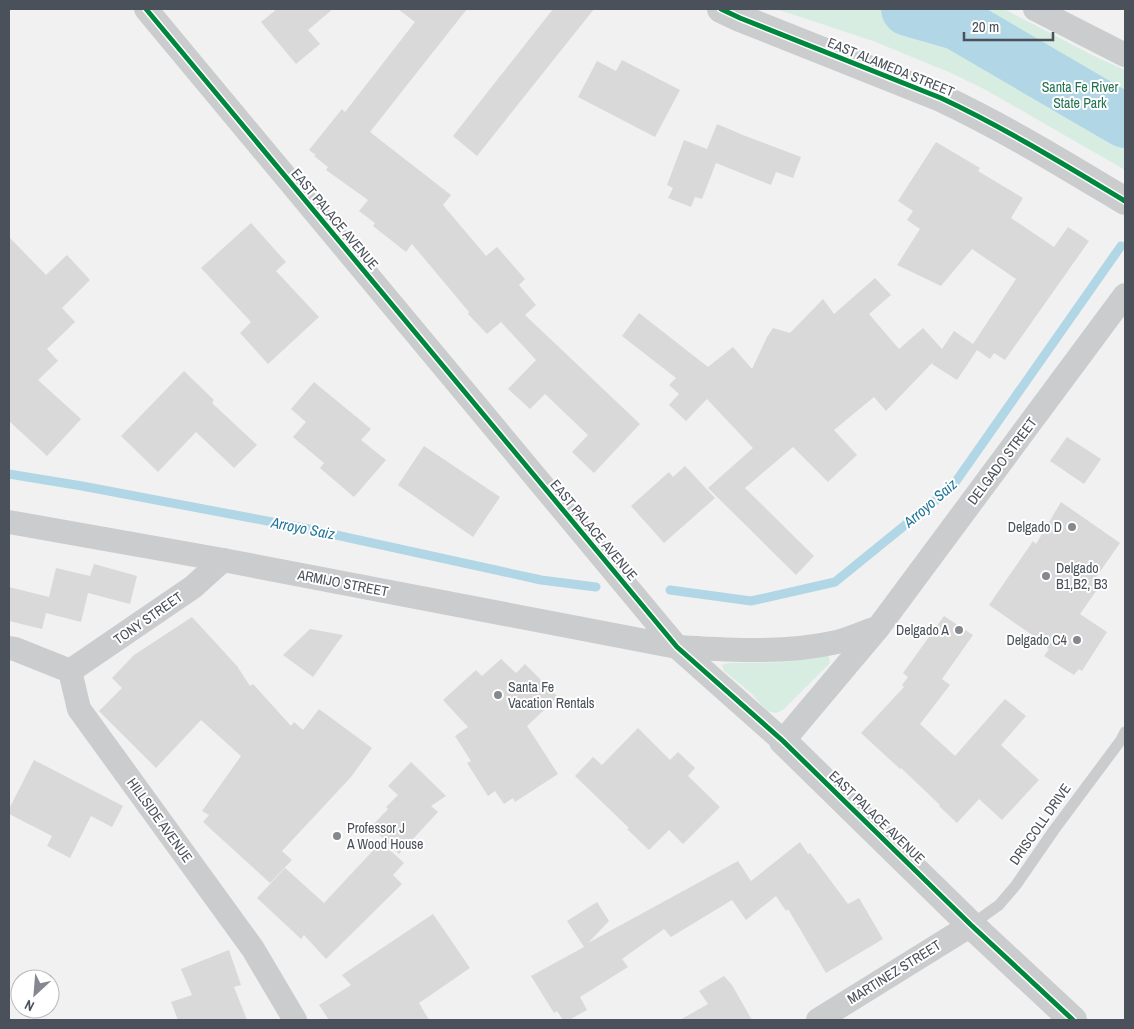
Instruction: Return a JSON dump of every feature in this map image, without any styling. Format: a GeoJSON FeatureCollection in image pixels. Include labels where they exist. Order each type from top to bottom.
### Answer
{"type":"FeatureCollection","features":[{"type":"Feature","properties":{"kind":"street","name":"EAST PALACE AVENUE"},"geometry":{"type":"LineString","coordinates":[[146,9],[677,647],[783,741],[970,925],[1073,1020]]}},
{"type":"Feature","properties":{"kind":"street","name":"EAST ALAMEDA STREET"},"geometry":{"type":"LineString","coordinates":[[721,9],[972,112],[1125,201]]}},
{"type":"Feature","properties":{"kind":"street"},"geometry":{"type":"LineString","coordinates":[[1035,9],[1125,55]]}},
{"type":"Feature","properties":{"kind":"street","name":"DELGADO STREET"},"geometry":{"type":"LineString","coordinates":[[783,741],[878,628],[1125,295]]}},
{"type":"Feature","properties":{"kind":"street","name":"ARMIJO STREET"},"geometry":{"type":"LineString","coordinates":[[9,522],[222,560],[677,647]]}},
{"type":"Feature","properties":{"kind":"street","name":"TONY STREET"},"geometry":{"type":"LineString","coordinates":[[70,671],[194,586],[222,560]]}},
{"type":"Feature","properties":{"kind":"street"},"geometry":{"type":"LineString","coordinates":[[677,647],[785,650],[838,641],[878,628]]}},
{"type":"Feature","properties":{"kind":"street"},"geometry":{"type":"LineString","coordinates":[[9,648],[70,671]]}},
{"type":"Feature","properties":{"kind":"street","name":"HILLSIDE AVENUE"},"geometry":{"type":"LineString","coordinates":[[70,671],[79,710],[253,949],[295,1020]]}},
{"type":"Feature","properties":{"kind":"street","name":"MARTINEZ STREET"},"geometry":{"type":"LineString","coordinates":[[818,1020],[970,925]]}},
{"type":"Feature","properties":{"kind":"lane","name":"DRISCOLL DRIVE"},"geometry":{"type":"LineString","coordinates":[[970,925],[999,905],[1016,885],[1125,732]]}},
{"type":"Feature","properties":{"kind":"green space","name":"Santa Fe River State Park"},"geometry":{"type":"Polygon","coordinates":[[[776,9],[1004,9],[1125,70],[1125,170],[986,90],[951,73],[873,41],[776,9]]]}},
{"type":"Feature","properties":{"kind":"green space"},"geometry":{"type":"Polygon","coordinates":[[[823,652],[829,657],[830,663],[783,710],[776,713],[767,711],[751,693],[724,671],[722,665],[728,663],[787,662],[823,652]]]}},
{"type":"Feature","properties":{"kind":"building"},"geometry":{"type":"Polygon","coordinates":[[[277,9],[333,9],[308,30],[320,44],[296,64],[261,22],[277,9]]]}},
{"type":"Feature","properties":{"kind":"building"},"geometry":{"type":"Polygon","coordinates":[[[398,9],[467,9],[370,132],[451,195],[443,205],[486,256],[497,247],[525,279],[519,285],[536,305],[525,315],[640,424],[594,473],[572,452],[588,435],[545,394],[530,409],[508,389],[536,360],[501,322],[487,334],[468,314],[469,312],[412,244],[406,252],[373,226],[375,223],[359,211],[368,200],[326,170],[328,167],[309,150],[342,109],[345,112],[415,22],[398,9]]]}},
{"type":"Feature","properties":{"kind":"building"},"geometry":{"type":"Polygon","coordinates":[[[553,9],[594,9],[477,156],[453,136],[553,9]]]}},
{"type":"Feature","properties":{"kind":"building"},"geometry":{"type":"Polygon","coordinates":[[[622,60],[680,90],[655,137],[578,97],[597,61],[616,71],[622,60]]]}},
{"type":"Feature","properties":{"kind":"building"},"geometry":{"type":"Polygon","coordinates":[[[717,124],[801,157],[793,178],[776,172],[771,185],[716,163],[702,199],[695,197],[691,207],[668,198],[673,188],[667,185],[684,140],[707,149],[717,124]]]}},
{"type":"Feature","properties":{"kind":"building"},"geometry":{"type":"Polygon","coordinates":[[[936,142],[980,168],[978,171],[1023,198],[1011,218],[1054,247],[1068,227],[1089,241],[1005,360],[994,353],[990,359],[977,350],[957,380],[932,364],[934,361],[886,411],[874,397],[834,430],[857,455],[828,482],[793,447],[745,488],[814,556],[796,575],[708,488],[753,448],[707,399],[686,421],[669,405],[679,394],[669,385],[676,378],[622,336],[639,313],[708,367],[733,347],[752,369],[773,328],[790,333],[823,299],[834,314],[875,278],[891,295],[869,314],[899,349],[923,328],[942,349],[954,331],[973,344],[1016,279],[972,249],[941,286],[897,265],[920,229],[907,220],[913,211],[898,201],[936,142]]]}},
{"type":"Feature","properties":{"kind":"building"},"geometry":{"type":"Polygon","coordinates":[[[251,223],[286,262],[276,271],[319,317],[268,364],[240,333],[251,322],[201,268],[251,223]]]}},
{"type":"Feature","properties":{"kind":"building"},"geometry":{"type":"Polygon","coordinates":[[[9,237],[46,275],[67,255],[90,280],[62,308],[75,322],[47,349],[58,361],[38,380],[81,419],[47,456],[9,421],[9,237]]]}},
{"type":"Feature","properties":{"kind":"building"},"geometry":{"type":"Polygon","coordinates":[[[184,371],[214,400],[212,403],[257,445],[234,468],[196,432],[158,472],[121,436],[184,371]]]}},
{"type":"Feature","properties":{"kind":"building"},"geometry":{"type":"Polygon","coordinates":[[[314,382],[371,429],[361,440],[386,460],[354,497],[320,468],[324,463],[293,437],[306,422],[291,409],[314,382]]]}},
{"type":"Feature","properties":{"kind":"building"},"geometry":{"type":"Polygon","coordinates":[[[1067,437],[1101,459],[1084,484],[1050,461],[1067,437]]]}},
{"type":"Feature","properties":{"kind":"building"},"geometry":{"type":"Polygon","coordinates":[[[424,446],[500,497],[473,537],[398,485],[424,446]]]}},
{"type":"Feature","properties":{"kind":"building"},"geometry":{"type":"Polygon","coordinates":[[[685,466],[715,498],[664,543],[631,506],[669,472],[673,477],[685,466]]]}},
{"type":"Feature","properties":{"kind":"building"},"geometry":{"type":"Polygon","coordinates":[[[1061,502],[1120,543],[1092,583],[1099,587],[1080,614],[1107,632],[1082,671],[1079,669],[1074,675],[1044,656],[1049,649],[1047,648],[1048,646],[989,605],[1033,541],[1036,544],[1061,502]]]}},
{"type":"Feature","properties":{"kind":"building"},"geometry":{"type":"Polygon","coordinates":[[[94,564],[137,576],[130,604],[88,593],[81,622],[46,613],[42,629],[9,621],[9,587],[49,597],[56,568],[90,576],[94,564]]]}},
{"type":"Feature","properties":{"kind":"building"},"geometry":{"type":"Polygon","coordinates":[[[944,616],[973,635],[942,679],[950,685],[920,724],[955,756],[1005,699],[1026,716],[1001,745],[1039,780],[1002,820],[979,799],[957,823],[901,768],[861,733],[904,687],[902,685],[908,677],[903,673],[944,616]]]}},
{"type":"Feature","properties":{"kind":"building"},"geometry":{"type":"Polygon","coordinates":[[[192,617],[237,666],[250,686],[253,684],[291,726],[294,722],[303,730],[319,709],[372,748],[351,777],[282,851],[292,860],[270,883],[203,822],[209,815],[202,811],[241,756],[201,720],[156,768],[99,711],[122,688],[112,678],[134,655],[192,617]]]}},
{"type":"Feature","properties":{"kind":"building"},"geometry":{"type":"Polygon","coordinates":[[[310,629],[343,635],[313,677],[283,655],[310,629]]]}},
{"type":"Feature","properties":{"kind":"building"},"geometry":{"type":"Polygon","coordinates":[[[501,659],[516,673],[525,664],[558,697],[527,726],[558,774],[515,802],[513,798],[504,804],[495,791],[488,796],[467,763],[471,761],[455,736],[468,727],[443,700],[476,670],[482,676],[501,659]]]}},
{"type":"Feature","properties":{"kind":"building"},"geometry":{"type":"Polygon","coordinates":[[[638,728],[670,760],[678,752],[695,768],[688,776],[720,807],[683,844],[669,830],[649,850],[575,776],[593,757],[602,765],[638,728]]]}},
{"type":"Feature","properties":{"kind":"building"},"geometry":{"type":"Polygon","coordinates":[[[34,760],[123,806],[112,827],[91,816],[70,858],[47,846],[52,836],[9,814],[9,809],[34,760]]]}},
{"type":"Feature","properties":{"kind":"building"},"geometry":{"type":"Polygon","coordinates":[[[411,762],[446,796],[431,806],[438,812],[399,854],[371,827],[398,795],[388,786],[411,762]]]}},
{"type":"Feature","properties":{"kind":"building"},"geometry":{"type":"Polygon","coordinates":[[[381,842],[404,863],[393,875],[402,884],[326,959],[304,935],[301,939],[257,898],[285,868],[324,903],[381,842]]]}},
{"type":"Feature","properties":{"kind":"building"},"geometry":{"type":"Polygon","coordinates":[[[800,842],[848,904],[859,898],[883,939],[826,973],[788,909],[786,911],[776,896],[746,920],[732,900],[671,937],[664,929],[622,959],[628,967],[580,997],[587,1010],[569,1020],[563,1020],[557,1011],[554,1013],[531,976],[584,947],[567,921],[597,902],[609,921],[588,943],[738,861],[751,881],[800,842]]]}},
{"type":"Feature","properties":{"kind":"building"},"geometry":{"type":"Polygon","coordinates":[[[433,914],[470,968],[419,1003],[429,1020],[329,1020],[319,1005],[351,985],[342,975],[433,914]]]}},
{"type":"Feature","properties":{"kind":"building"},"geometry":{"type":"Polygon","coordinates":[[[229,950],[241,985],[234,987],[247,1020],[178,1020],[171,1002],[192,995],[181,969],[229,950]]]}},
{"type":"Feature","properties":{"kind":"building"},"geometry":{"type":"Polygon","coordinates":[[[724,976],[732,985],[752,1020],[680,1020],[708,1004],[699,991],[724,976]]]}},
{"type":"Feature","properties":{"kind":"waterway"},"geometry":{"type":"LineString","coordinates":[[908,9],[957,23],[1125,121]]}},
{"type":"Feature","properties":{"kind":"waterway","name":"Arroyo Saiz"},"geometry":{"type":"LineString","coordinates":[[670,590],[751,601],[835,582],[952,487],[1121,246]]}},
{"type":"Feature","properties":{"kind":"waterway","name":"Arroyo Saiz"},"geometry":{"type":"LineString","coordinates":[[9,474],[304,528],[541,580],[596,587]]}},
{"type":"Feature","properties":{"kind":"cycle path"},"geometry":{"type":"LineString","coordinates":[[146,9],[677,647],[783,741],[971,925],[1073,1020]]}},
{"type":"Feature","properties":{"kind":"cycle path"},"geometry":{"type":"LineString","coordinates":[[721,9],[941,98],[1012,134],[1125,201]]}},
{"type":"Feature","properties":{"kind":"place","name":"Delgado D"},"geometry":{"type":"Point","coordinates":[1072,527]}},
{"type":"Feature","properties":{"kind":"place","name":"Delgado B1,B2, B3"},"geometry":{"type":"Point","coordinates":[1046,576]}},
{"type":"Feature","properties":{"kind":"place","name":"Delgado A"},"geometry":{"type":"Point","coordinates":[959,630]}},
{"type":"Feature","properties":{"kind":"place","name":"Delgado C4"},"geometry":{"type":"Point","coordinates":[1077,640]}},
{"type":"Feature","properties":{"kind":"place","name":"Santa Fe Vacation Rentals"},"geometry":{"type":"Point","coordinates":[498,695]}},
{"type":"Feature","properties":{"kind":"place","name":"Professor J A Wood House"},"geometry":{"type":"Point","coordinates":[337,836]}}]}
